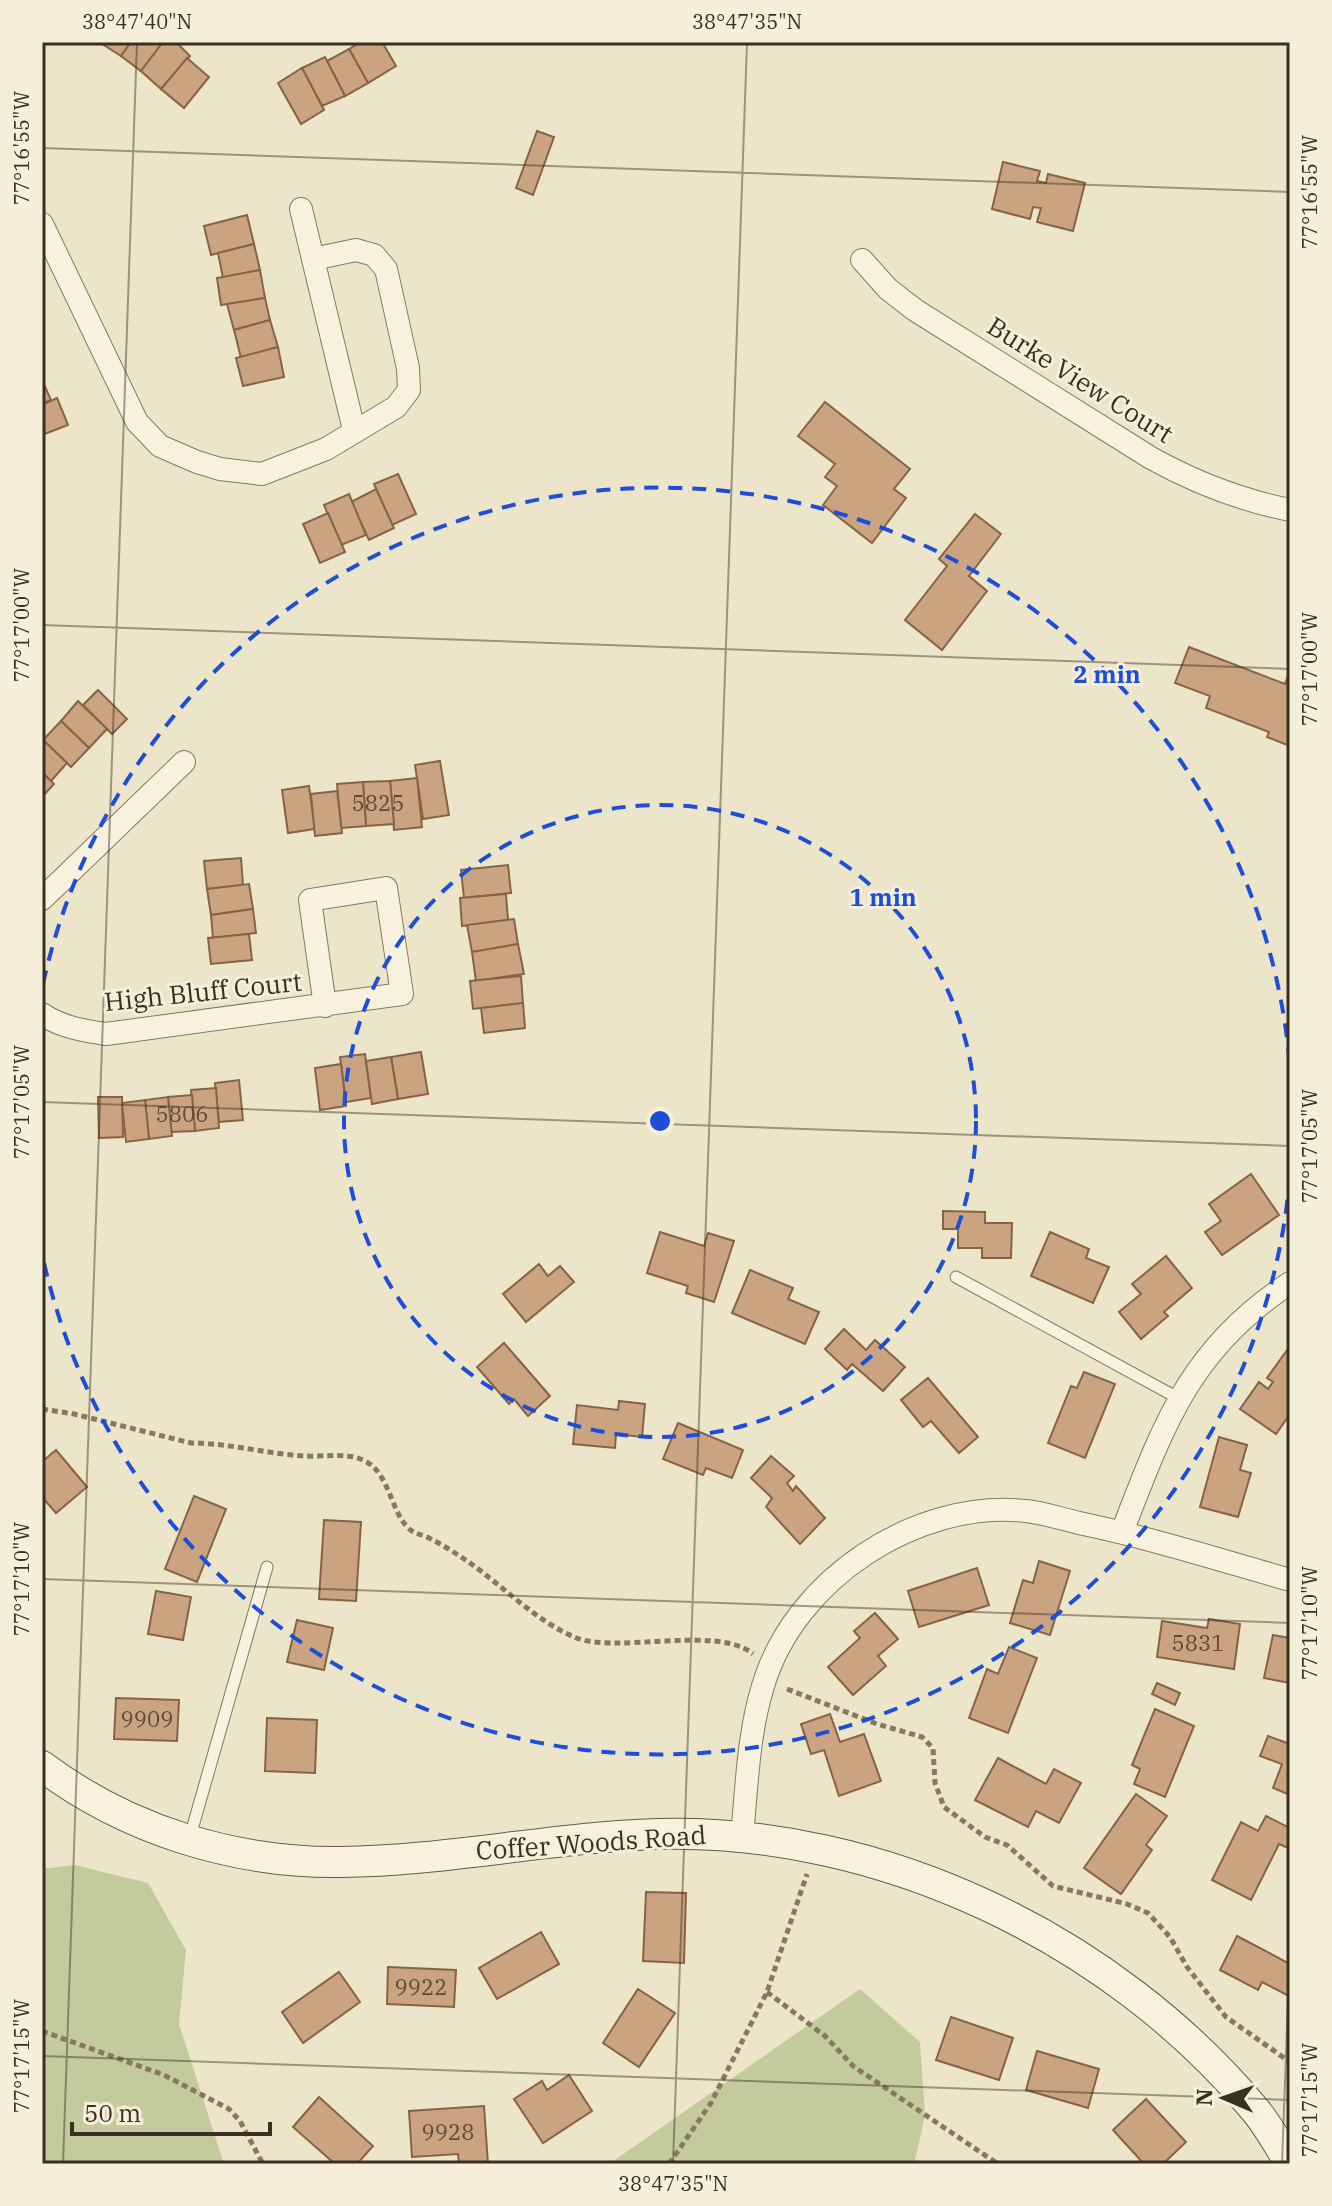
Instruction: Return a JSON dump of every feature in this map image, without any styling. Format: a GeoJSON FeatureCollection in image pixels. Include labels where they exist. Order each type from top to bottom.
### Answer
{"type":"FeatureCollection","features":[{"type":"Feature","properties":{"kind":"street"},"geometry":{"type":"LineString","coordinates":[[301,209],[354,430]]}},
{"type":"Feature","properties":{"kind":"street"},"geometry":{"type":"LineString","coordinates":[[42,224],[137,422],[160,446],[220,469],[262,474],[326,449],[396,407],[409,390],[408,368],[386,269],[374,255],[356,250],[313,259]]}},
{"type":"Feature","properties":{"kind":"street","name":"Burke View Court"},"geometry":{"type":"LineString","coordinates":[[862,260],[888,289],[915,310],[1151,458],[1225,493],[1290,510]]}},
{"type":"Feature","properties":{"kind":"street"},"geometry":{"type":"LineString","coordinates":[[42,899],[184,762]]}},
{"type":"Feature","properties":{"kind":"street","name":"High Bluff Court"},"geometry":{"type":"LineString","coordinates":[[42,1014],[78,1030],[106,1034],[325,1006],[402,994],[386,888],[310,900],[325,1006]]}},
{"type":"Feature","properties":{"kind":"street"},"geometry":{"type":"LineString","coordinates":[[1122,1532],[1155,1445],[1178,1398],[1220,1341],[1290,1283]]}},
{"type":"Feature","properties":{"kind":"street"},"geometry":{"type":"LineString","coordinates":[[742,1836],[751,1734],[771,1663],[802,1611],[846,1565],[907,1530],[969,1513],[1025,1511],[1122,1532],[1290,1580]]}},
{"type":"Feature","properties":{"kind":"street","name":"Coffer Woods Road"},"geometry":{"type":"LineString","coordinates":[[42,1766],[93,1800],[126,1817],[189,1840],[246,1854],[339,1862],[393,1860],[654,1834],[742,1836],[890,1868],[999,1912],[1106,1974],[1202,2053],[1257,2112],[1290,2163]]}},
{"type":"Feature","properties":{"kind":"lane"},"geometry":{"type":"LineString","coordinates":[[956,1277],[1178,1398]]}},
{"type":"Feature","properties":{"kind":"lane"},"geometry":{"type":"LineString","coordinates":[[189,1840],[267,1567]]}},
{"type":"Feature","properties":{"kind":"path"},"geometry":{"type":"LineString","coordinates":[[42,1409],[191,1443],[308,1456],[352,1457],[371,1465],[410,1530],[472,1564],[514,1597],[576,1638],[611,1642],[716,1642],[750,1651]]}},
{"type":"Feature","properties":{"kind":"path"},"geometry":{"type":"LineString","coordinates":[[782,1687],[877,1724],[922,1737],[933,1748],[935,1783],[944,1807],[985,1837],[1007,1845],[1053,1886],[1127,1904],[1148,1913],[1170,1937],[1187,1967],[1226,2017],[1290,2062]]}},
{"type":"Feature","properties":{"kind":"path"},"geometry":{"type":"LineString","coordinates":[[669,2164],[711,2103],[767,1992],[808,1872]]}},
{"type":"Feature","properties":{"kind":"path"},"geometry":{"type":"LineString","coordinates":[[767,1992],[825,2036],[853,2066],[998,2164]]}},
{"type":"Feature","properties":{"kind":"path"},"geometry":{"type":"LineString","coordinates":[[42,2031],[164,2075],[229,2109],[240,2121],[263,2164]]}},
{"type":"Feature","properties":{"kind":"green space"},"geometry":{"type":"Polygon","coordinates":[[[75,1865],[148,1883],[186,1950],[179,2024],[224,2164],[42,2164],[42,1869],[75,1865]]]}},
{"type":"Feature","properties":{"kind":"green space"},"geometry":{"type":"Polygon","coordinates":[[[860,1989],[920,2042],[925,2116],[914,2164],[609,2164],[860,1989]]]}},
{"type":"Feature","properties":{"kind":"building"},"geometry":{"type":"Polygon","coordinates":[[[99,42],[131,42],[121,56],[99,42]]]}},
{"type":"Feature","properties":{"kind":"building"},"geometry":{"type":"Polygon","coordinates":[[[131,42],[163,42],[141,71],[121,56],[131,42]]]}},
{"type":"Feature","properties":{"kind":"building"},"geometry":{"type":"Polygon","coordinates":[[[163,42],[176,42],[190,56],[161,89],[141,71],[163,42]]]}},
{"type":"Feature","properties":{"kind":"building"},"geometry":{"type":"Polygon","coordinates":[[[361,42],[382,42],[396,66],[368,83],[349,49],[361,42]]]}},
{"type":"Feature","properties":{"kind":"building"},"geometry":{"type":"Polygon","coordinates":[[[349,49],[368,83],[345,96],[327,61],[349,49]]]}},
{"type":"Feature","properties":{"kind":"building"},"geometry":{"type":"Polygon","coordinates":[[[325,57],[345,96],[322,106],[302,68],[325,57]]]}},
{"type":"Feature","properties":{"kind":"building"},"geometry":{"type":"Polygon","coordinates":[[[187,58],[209,77],[184,108],[161,89],[187,58]]]}},
{"type":"Feature","properties":{"kind":"building"},"geometry":{"type":"Polygon","coordinates":[[[302,68],[324,110],[301,124],[278,83],[302,68]]]}},
{"type":"Feature","properties":{"kind":"building"},"geometry":{"type":"Polygon","coordinates":[[[537,131],[554,137],[533,195],[516,188],[537,131]]]}},
{"type":"Feature","properties":{"kind":"building"},"geometry":{"type":"Polygon","coordinates":[[[1003,162],[1040,171],[1037,181],[1046,183],[1048,174],[1085,183],[1073,231],[1037,222],[1041,208],[1033,207],[1030,219],[992,209],[1003,162]]]}},
{"type":"Feature","properties":{"kind":"building"},"geometry":{"type":"Polygon","coordinates":[[[247,215],[254,244],[211,255],[204,226],[247,215]]]}},
{"type":"Feature","properties":{"kind":"building"},"geometry":{"type":"Polygon","coordinates":[[[254,244],[260,270],[223,278],[218,253],[254,244]]]}},
{"type":"Feature","properties":{"kind":"building"},"geometry":{"type":"Polygon","coordinates":[[[260,270],[265,298],[221,305],[217,278],[260,270]]]}},
{"type":"Feature","properties":{"kind":"building"},"geometry":{"type":"Polygon","coordinates":[[[265,298],[270,320],[234,330],[227,304],[265,298]]]}},
{"type":"Feature","properties":{"kind":"building"},"geometry":{"type":"Polygon","coordinates":[[[270,320],[278,347],[241,358],[234,330],[270,320]]]}},
{"type":"Feature","properties":{"kind":"building"},"geometry":{"type":"Polygon","coordinates":[[[278,347],[284,377],[243,386],[236,358],[278,347]]]}},
{"type":"Feature","properties":{"kind":"building"},"geometry":{"type":"Polygon","coordinates":[[[42,380],[51,400],[42,404],[42,380]]]}},
{"type":"Feature","properties":{"kind":"building"},"geometry":{"type":"Polygon","coordinates":[[[57,398],[68,425],[42,435],[42,405],[57,398]]]}},
{"type":"Feature","properties":{"kind":"building"},"geometry":{"type":"Polygon","coordinates":[[[825,402],[910,469],[894,489],[906,498],[872,543],[823,505],[837,486],[825,477],[835,464],[798,436],[825,402]]]}},
{"type":"Feature","properties":{"kind":"building"},"geometry":{"type":"Polygon","coordinates":[[[398,474],[416,514],[392,525],[374,484],[398,474]]]}},
{"type":"Feature","properties":{"kind":"building"},"geometry":{"type":"Polygon","coordinates":[[[376,489],[394,528],[369,540],[351,502],[376,489]]]}},
{"type":"Feature","properties":{"kind":"building"},"geometry":{"type":"Polygon","coordinates":[[[349,494],[366,535],[341,545],[324,505],[349,494]]]}},
{"type":"Feature","properties":{"kind":"building"},"geometry":{"type":"Polygon","coordinates":[[[328,513],[345,552],[320,563],[303,524],[328,513]]]}},
{"type":"Feature","properties":{"kind":"building"},"geometry":{"type":"Polygon","coordinates":[[[975,514],[1001,534],[969,576],[987,591],[942,650],[905,620],[947,566],[939,559],[975,514]]]}},
{"type":"Feature","properties":{"kind":"building"},"geometry":{"type":"Polygon","coordinates":[[[1189,647],[1285,684],[1290,670],[1290,746],[1267,737],[1269,732],[1206,708],[1210,696],[1175,683],[1189,647]]]}},
{"type":"Feature","properties":{"kind":"building"},"geometry":{"type":"Polygon","coordinates":[[[98,690],[127,719],[112,734],[83,705],[98,690]]]}},
{"type":"Feature","properties":{"kind":"building"},"geometry":{"type":"Polygon","coordinates":[[[78,701],[107,729],[89,748],[61,721],[78,701]]]}},
{"type":"Feature","properties":{"kind":"building"},"geometry":{"type":"Polygon","coordinates":[[[61,721],[89,748],[71,767],[43,740],[61,721]]]}},
{"type":"Feature","properties":{"kind":"building"},"geometry":{"type":"Polygon","coordinates":[[[42,739],[67,763],[51,781],[42,772],[42,739]]]}},
{"type":"Feature","properties":{"kind":"building"},"geometry":{"type":"Polygon","coordinates":[[[440,761],[449,815],[423,819],[415,765],[440,761]]]}},
{"type":"Feature","properties":{"kind":"building"},"geometry":{"type":"Polygon","coordinates":[[[42,772],[54,784],[42,797],[42,772]]]}},
{"type":"Feature","properties":{"kind":"building"},"geometry":{"type":"Polygon","coordinates":[[[417,778],[422,827],[394,830],[390,781],[417,778]]]}},
{"type":"Feature","properties":{"kind":"building"},"geometry":{"type":"Polygon","coordinates":[[[390,781],[394,824],[366,826],[363,782],[390,781]]]}},
{"type":"Feature","properties":{"kind":"building"},"geometry":{"type":"Polygon","coordinates":[[[363,782],[366,826],[341,828],[337,784],[363,782]]]}},
{"type":"Feature","properties":{"kind":"building"},"geometry":{"type":"Polygon","coordinates":[[[309,786],[315,829],[288,833],[282,790],[309,786]]]}},
{"type":"Feature","properties":{"kind":"building"},"geometry":{"type":"Polygon","coordinates":[[[337,791],[342,833],[315,836],[311,794],[337,791]]]}},
{"type":"Feature","properties":{"kind":"building"},"geometry":{"type":"Polygon","coordinates":[[[241,858],[243,885],[207,889],[204,861],[241,858]]]}},
{"type":"Feature","properties":{"kind":"building"},"geometry":{"type":"Polygon","coordinates":[[[508,865],[511,893],[464,898],[461,870],[508,865]]]}},
{"type":"Feature","properties":{"kind":"building"},"geometry":{"type":"Polygon","coordinates":[[[249,884],[253,909],[211,915],[207,889],[249,884]]]}},
{"type":"Feature","properties":{"kind":"building"},"geometry":{"type":"Polygon","coordinates":[[[506,894],[508,920],[462,926],[460,898],[506,894]]]}},
{"type":"Feature","properties":{"kind":"building"},"geometry":{"type":"Polygon","coordinates":[[[253,909],[256,933],[213,938],[211,915],[253,909]]]}},
{"type":"Feature","properties":{"kind":"building"},"geometry":{"type":"Polygon","coordinates":[[[514,919],[518,944],[472,952],[467,925],[514,919]]]}},
{"type":"Feature","properties":{"kind":"building"},"geometry":{"type":"Polygon","coordinates":[[[249,934],[252,960],[211,964],[208,938],[249,934]]]}},
{"type":"Feature","properties":{"kind":"building"},"geometry":{"type":"Polygon","coordinates":[[[518,944],[524,974],[476,981],[472,952],[518,944]]]}},
{"type":"Feature","properties":{"kind":"building"},"geometry":{"type":"Polygon","coordinates":[[[521,976],[523,1003],[473,1009],[470,981],[521,976]]]}},
{"type":"Feature","properties":{"kind":"building"},"geometry":{"type":"Polygon","coordinates":[[[523,1003],[525,1028],[484,1033],[481,1008],[523,1003]]]}},
{"type":"Feature","properties":{"kind":"building"},"geometry":{"type":"Polygon","coordinates":[[[421,1052],[428,1094],[398,1099],[391,1057],[421,1052]]]}},
{"type":"Feature","properties":{"kind":"building"},"geometry":{"type":"Polygon","coordinates":[[[365,1054],[371,1098],[346,1102],[340,1057],[365,1054]]]}},
{"type":"Feature","properties":{"kind":"building"},"geometry":{"type":"Polygon","coordinates":[[[391,1057],[398,1099],[372,1104],[366,1061],[391,1057]]]}},
{"type":"Feature","properties":{"kind":"building"},"geometry":{"type":"Polygon","coordinates":[[[341,1064],[346,1106],[320,1110],[315,1068],[341,1064]]]}},
{"type":"Feature","properties":{"kind":"building"},"geometry":{"type":"Polygon","coordinates":[[[239,1080],[243,1120],[219,1122],[215,1083],[239,1080]]]}},
{"type":"Feature","properties":{"kind":"building"},"geometry":{"type":"Polygon","coordinates":[[[216,1088],[219,1128],[195,1131],[191,1090],[216,1088]]]}},
{"type":"Feature","properties":{"kind":"building"},"geometry":{"type":"Polygon","coordinates":[[[192,1095],[195,1131],[171,1132],[168,1097],[192,1095]]]}},
{"type":"Feature","properties":{"kind":"building"},"geometry":{"type":"Polygon","coordinates":[[[98,1097],[122,1097],[123,1137],[99,1138],[98,1097]]]}},
{"type":"Feature","properties":{"kind":"building"},"geometry":{"type":"Polygon","coordinates":[[[168,1097],[172,1136],[149,1139],[145,1100],[168,1097]]]}},
{"type":"Feature","properties":{"kind":"building"},"geometry":{"type":"Polygon","coordinates":[[[145,1100],[149,1139],[126,1142],[122,1103],[145,1100]]]}},
{"type":"Feature","properties":{"kind":"building"},"geometry":{"type":"Polygon","coordinates":[[[1251,1174],[1279,1215],[1222,1255],[1205,1232],[1221,1221],[1209,1204],[1251,1174]]]}},
{"type":"Feature","properties":{"kind":"building"},"geometry":{"type":"Polygon","coordinates":[[[943,1211],[985,1212],[985,1223],[1012,1223],[1011,1258],[982,1258],[982,1248],[958,1248],[958,1229],[943,1229],[943,1211]]]}},
{"type":"Feature","properties":{"kind":"building"},"geometry":{"type":"Polygon","coordinates":[[[660,1232],[704,1246],[708,1233],[734,1241],[714,1302],[686,1293],[688,1286],[647,1273],[660,1232]]]}},
{"type":"Feature","properties":{"kind":"building"},"geometry":{"type":"Polygon","coordinates":[[[1050,1232],[1089,1249],[1086,1258],[1109,1267],[1093,1303],[1031,1276],[1050,1232]]]}},
{"type":"Feature","properties":{"kind":"building"},"geometry":{"type":"Polygon","coordinates":[[[1166,1256],[1192,1288],[1164,1312],[1168,1316],[1141,1339],[1119,1312],[1141,1294],[1132,1284],[1166,1256]]]}},
{"type":"Feature","properties":{"kind":"building"},"geometry":{"type":"Polygon","coordinates":[[[539,1264],[548,1276],[560,1266],[574,1282],[526,1322],[503,1294],[539,1264]]]}},
{"type":"Feature","properties":{"kind":"building"},"geometry":{"type":"Polygon","coordinates":[[[750,1270],[793,1288],[788,1299],[819,1312],[805,1344],[732,1313],[750,1270]]]}},
{"type":"Feature","properties":{"kind":"building"},"geometry":{"type":"Polygon","coordinates":[[[844,1329],[866,1350],[875,1340],[905,1367],[883,1391],[852,1364],[847,1370],[825,1349],[844,1329]]]}},
{"type":"Feature","properties":{"kind":"building"},"geometry":{"type":"Polygon","coordinates":[[[504,1343],[550,1396],[528,1416],[514,1399],[509,1404],[477,1367],[504,1343]]]}},
{"type":"Feature","properties":{"kind":"building"},"geometry":{"type":"Polygon","coordinates":[[[1290,1346],[1290,1414],[1276,1434],[1240,1409],[1259,1382],[1268,1389],[1273,1382],[1267,1378],[1290,1346]]]}},
{"type":"Feature","properties":{"kind":"building"},"geometry":{"type":"Polygon","coordinates":[[[1084,1372],[1115,1384],[1085,1458],[1048,1443],[1071,1386],[1077,1388],[1084,1372]]]}},
{"type":"Feature","properties":{"kind":"building"},"geometry":{"type":"Polygon","coordinates":[[[928,1378],[978,1437],[959,1453],[931,1421],[923,1427],[901,1400],[928,1378]]]}},
{"type":"Feature","properties":{"kind":"building"},"geometry":{"type":"Polygon","coordinates":[[[619,1401],[645,1404],[642,1437],[616,1434],[615,1448],[573,1444],[577,1405],[618,1410],[619,1401]]]}},
{"type":"Feature","properties":{"kind":"building"},"geometry":{"type":"Polygon","coordinates":[[[678,1423],[743,1450],[732,1478],[706,1468],[703,1475],[663,1459],[678,1423]]]}},
{"type":"Feature","properties":{"kind":"building"},"geometry":{"type":"Polygon","coordinates":[[[1219,1437],[1247,1445],[1240,1470],[1251,1473],[1238,1517],[1200,1507],[1219,1437]]]}},
{"type":"Feature","properties":{"kind":"building"},"geometry":{"type":"Polygon","coordinates":[[[56,1450],[87,1487],[56,1513],[42,1497],[42,1462],[56,1450]]]}},
{"type":"Feature","properties":{"kind":"building"},"geometry":{"type":"Polygon","coordinates":[[[771,1456],[794,1476],[787,1483],[793,1491],[796,1486],[825,1518],[800,1544],[766,1507],[772,1498],[751,1478],[771,1456]]]}},
{"type":"Feature","properties":{"kind":"building"},"geometry":{"type":"Polygon","coordinates":[[[194,1496],[226,1509],[197,1582],[165,1569],[194,1496]]]}},
{"type":"Feature","properties":{"kind":"building"},"geometry":{"type":"Polygon","coordinates":[[[324,1520],[361,1522],[356,1601],[319,1599],[324,1520]]]}},
{"type":"Feature","properties":{"kind":"building"},"geometry":{"type":"Polygon","coordinates":[[[1039,1561],[1070,1571],[1050,1635],[1010,1623],[1023,1580],[1033,1583],[1039,1561]]]}},
{"type":"Feature","properties":{"kind":"building"},"geometry":{"type":"Polygon","coordinates":[[[977,1568],[989,1605],[919,1627],[908,1591],[977,1568]]]}},
{"type":"Feature","properties":{"kind":"building"},"geometry":{"type":"Polygon","coordinates":[[[156,1591],[191,1597],[183,1640],[148,1634],[156,1591]]]}},
{"type":"Feature","properties":{"kind":"building"},"geometry":{"type":"Polygon","coordinates":[[[875,1613],[898,1639],[878,1656],[886,1666],[853,1695],[828,1667],[860,1638],[854,1631],[875,1613]]]}},
{"type":"Feature","properties":{"kind":"building"},"geometry":{"type":"Polygon","coordinates":[[[1209,1619],[1240,1624],[1234,1669],[1157,1657],[1162,1621],[1207,1628],[1209,1619]]]}},
{"type":"Feature","properties":{"kind":"building"},"geometry":{"type":"Polygon","coordinates":[[[297,1620],[333,1628],[324,1670],[287,1662],[297,1620]]]}},
{"type":"Feature","properties":{"kind":"building"},"geometry":{"type":"Polygon","coordinates":[[[1273,1635],[1290,1638],[1290,1683],[1264,1678],[1273,1635]]]}},
{"type":"Feature","properties":{"kind":"building"},"geometry":{"type":"Polygon","coordinates":[[[1009,1647],[1037,1658],[1008,1733],[969,1718],[987,1669],[998,1674],[1009,1647]]]}},
{"type":"Feature","properties":{"kind":"building"},"geometry":{"type":"Polygon","coordinates":[[[1157,1683],[1180,1693],[1175,1705],[1152,1694],[1157,1683]]]}},
{"type":"Feature","properties":{"kind":"building"},"geometry":{"type":"Polygon","coordinates":[[[116,1698],[179,1700],[177,1741],[114,1739],[116,1698]]]}},
{"type":"Feature","properties":{"kind":"building"},"geometry":{"type":"Polygon","coordinates":[[[1155,1709],[1194,1726],[1165,1797],[1134,1784],[1140,1769],[1132,1765],[1155,1709]]]}},
{"type":"Feature","properties":{"kind":"building"},"geometry":{"type":"Polygon","coordinates":[[[830,1714],[840,1742],[864,1734],[881,1781],[839,1796],[824,1750],[811,1754],[801,1724],[830,1714]]]}},
{"type":"Feature","properties":{"kind":"building"},"geometry":{"type":"Polygon","coordinates":[[[267,1718],[317,1720],[315,1773],[265,1771],[267,1718]]]}},
{"type":"Feature","properties":{"kind":"building"},"geometry":{"type":"Polygon","coordinates":[[[1268,1736],[1290,1744],[1290,1795],[1273,1788],[1282,1764],[1260,1756],[1268,1736]]]}},
{"type":"Feature","properties":{"kind":"building"},"geometry":{"type":"Polygon","coordinates":[[[998,1758],[1046,1784],[1054,1769],[1081,1783],[1059,1823],[1036,1811],[1028,1827],[975,1800],[998,1758]]]}},
{"type":"Feature","properties":{"kind":"building"},"geometry":{"type":"Polygon","coordinates":[[[1136,1794],[1167,1816],[1146,1845],[1152,1850],[1121,1894],[1084,1868],[1136,1794]]]}},
{"type":"Feature","properties":{"kind":"building"},"geometry":{"type":"Polygon","coordinates":[[[1266,1816],[1290,1828],[1290,1843],[1288,1848],[1279,1844],[1251,1900],[1212,1880],[1241,1822],[1258,1831],[1266,1816]]]}},
{"type":"Feature","properties":{"kind":"building"},"geometry":{"type":"Polygon","coordinates":[[[646,1892],[686,1893],[684,1963],[643,1961],[646,1892]]]}},
{"type":"Feature","properties":{"kind":"building"},"geometry":{"type":"Polygon","coordinates":[[[541,1932],[559,1964],[497,1999],[479,1968],[541,1932]]]}},
{"type":"Feature","properties":{"kind":"building"},"geometry":{"type":"Polygon","coordinates":[[[1237,1936],[1290,1964],[1287,1995],[1262,1982],[1258,1990],[1220,1970],[1237,1936]]]}},
{"type":"Feature","properties":{"kind":"building"},"geometry":{"type":"Polygon","coordinates":[[[388,1967],[456,1970],[454,2007],[387,2004],[388,1967]]]}},
{"type":"Feature","properties":{"kind":"building"},"geometry":{"type":"Polygon","coordinates":[[[339,1972],[360,2002],[303,2043],[282,2012],[339,1972]]]}},
{"type":"Feature","properties":{"kind":"building"},"geometry":{"type":"Polygon","coordinates":[[[638,1989],[675,2013],[639,2067],[603,2043],[638,1989]]]}},
{"type":"Feature","properties":{"kind":"building"},"geometry":{"type":"Polygon","coordinates":[[[951,2017],[1013,2038],[999,2080],[936,2060],[951,2017]]]}},
{"type":"Feature","properties":{"kind":"building"},"geometry":{"type":"Polygon","coordinates":[[[1037,2051],[1099,2069],[1088,2108],[1026,2090],[1037,2051]]]}},
{"type":"Feature","properties":{"kind":"building"},"geometry":{"type":"Polygon","coordinates":[[[569,2075],[592,2111],[543,2143],[514,2099],[542,2081],[547,2090],[569,2075]]]}},
{"type":"Feature","properties":{"kind":"building"},"geometry":{"type":"Polygon","coordinates":[[[319,2097],[373,2146],[357,2164],[335,2164],[293,2127],[319,2097]]]}},
{"type":"Feature","properties":{"kind":"building"},"geometry":{"type":"Polygon","coordinates":[[[1146,2099],[1186,2142],[1163,2164],[1144,2164],[1113,2130],[1146,2099]]]}},
{"type":"Feature","properties":{"kind":"building"},"geometry":{"type":"Polygon","coordinates":[[[484,2106],[488,2164],[459,2164],[458,2154],[412,2157],[409,2111],[484,2106]]]}}]}
